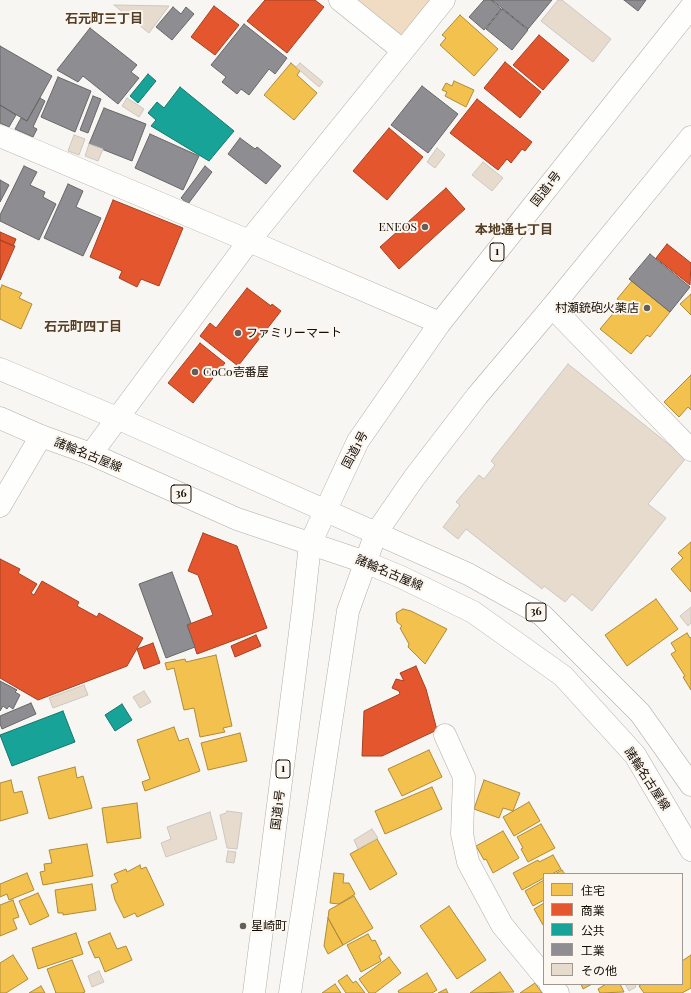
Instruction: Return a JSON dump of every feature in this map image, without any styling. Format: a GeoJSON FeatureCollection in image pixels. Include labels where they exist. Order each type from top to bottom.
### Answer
{"type":"FeatureCollection","features":[{"type":"Feature","properties":{"kind":"main road"},"geometry":{"type":"LineString","coordinates":[[340,0],[402,50]]}},
{"type":"Feature","properties":{"kind":"main road"},"geometry":{"type":"LineString","coordinates":[[91,454],[249,240],[444,0]]}},
{"type":"Feature","properties":{"kind":"main road","name":"国道1号"},"geometry":{"type":"LineString","coordinates":[[254,993],[310,544],[358,441],[440,323],[691,7]]}},
{"type":"Feature","properties":{"kind":"main road"},"geometry":{"type":"LineString","coordinates":[[0,136],[249,240],[440,323]]}},
{"type":"Feature","properties":{"kind":"main road"},"geometry":{"type":"LineString","coordinates":[[290,993],[348,611],[376,533],[414,478],[477,396],[691,137]]}},
{"type":"Feature","properties":{"kind":"main road"},"geometry":{"type":"LineString","coordinates":[[552,307],[691,450]]}},
{"type":"Feature","properties":{"kind":"main road","name":"36"},"geometry":{"type":"LineString","coordinates":[[0,369],[117,418],[468,574],[542,615],[640,712],[691,785]]}},
{"type":"Feature","properties":{"kind":"main road","name":"諸輪名古屋線"},"geometry":{"type":"LineString","coordinates":[[0,418],[41,436],[91,454],[238,519],[402,576],[473,612],[562,676],[635,755],[691,850]]}},
{"type":"Feature","properties":{"kind":"main road"},"geometry":{"type":"LineString","coordinates":[[0,506],[41,436]]}},
{"type":"Feature","properties":{"kind":"main road"},"geometry":{"type":"LineString","coordinates":[[445,735],[464,778],[462,834],[468,862],[502,925],[543,975]]}},
{"type":"Feature","properties":{"kind":"main road"},"geometry":{"type":"LineString","coordinates":[[551,985],[558,993]]}},
{"type":"Feature","properties":{"kind":"shaded area"},"geometry":{"type":"Polygon","coordinates":[[[346,0],[433,0],[401,42],[346,0]]]}},
{"type":"Feature","properties":{"kind":"building: 住宅"},"geometry":{"type":"Polygon","coordinates":[[[460,15],[498,49],[474,76],[440,45],[446,38],[442,35],[460,15]]]}},
{"type":"Feature","properties":{"kind":"building: 住宅"},"geometry":{"type":"Polygon","coordinates":[[[291,63],[300,71],[297,75],[317,93],[294,120],[264,95],[291,63]]]}},
{"type":"Feature","properties":{"kind":"building: 住宅"},"geometry":{"type":"Polygon","coordinates":[[[454,81],[474,90],[466,107],[445,96],[447,92],[442,90],[446,83],[452,86],[454,81]]]}},
{"type":"Feature","properties":{"kind":"building: 住宅"},"geometry":{"type":"Polygon","coordinates":[[[632,281],[670,312],[650,337],[647,335],[631,354],[600,329],[622,303],[617,299],[632,281]]]}},
{"type":"Feature","properties":{"kind":"building: 住宅"},"geometry":{"type":"Polygon","coordinates":[[[2,285],[22,293],[19,298],[32,304],[21,329],[0,319],[0,290],[2,285]]]}},
{"type":"Feature","properties":{"kind":"building: 住宅"},"geometry":{"type":"Polygon","coordinates":[[[691,294],[691,315],[680,304],[691,294]]]}},
{"type":"Feature","properties":{"kind":"building: 住宅"},"geometry":{"type":"Polygon","coordinates":[[[691,375],[691,410],[688,407],[679,417],[664,402],[691,375]]]}},
{"type":"Feature","properties":{"kind":"building: 住宅"},"geometry":{"type":"Polygon","coordinates":[[[691,542],[691,592],[671,569],[683,558],[678,553],[691,542]]]}},
{"type":"Feature","properties":{"kind":"building: 住宅"},"geometry":{"type":"Polygon","coordinates":[[[656,599],[678,629],[627,666],[605,635],[656,599]]]}},
{"type":"Feature","properties":{"kind":"building: 住宅"},"geometry":{"type":"Polygon","coordinates":[[[403,609],[411,611],[447,629],[425,664],[408,647],[409,644],[400,628],[402,626],[397,622],[396,613],[403,609]]]}},
{"type":"Feature","properties":{"kind":"building: 住宅"},"geometry":{"type":"Polygon","coordinates":[[[687,633],[690,638],[691,637],[691,690],[683,677],[685,676],[671,654],[676,651],[671,643],[687,633]]]}},
{"type":"Feature","properties":{"kind":"building: 住宅"},"geometry":{"type":"Polygon","coordinates":[[[216,655],[232,726],[223,728],[225,732],[200,737],[194,708],[184,710],[174,668],[167,670],[165,663],[185,659],[186,662],[216,655]]]}},
{"type":"Feature","properties":{"kind":"building: 住宅"},"geometry":{"type":"Polygon","coordinates":[[[174,727],[179,741],[188,738],[200,771],[145,791],[142,782],[150,779],[137,740],[174,727]]]}},
{"type":"Feature","properties":{"kind":"building: 住宅"},"geometry":{"type":"Polygon","coordinates":[[[240,733],[247,761],[208,770],[201,743],[240,733]]]}},
{"type":"Feature","properties":{"kind":"building: 住宅"},"geometry":{"type":"Polygon","coordinates":[[[429,750],[442,777],[402,796],[388,769],[429,750]]]}},
{"type":"Feature","properties":{"kind":"building: 住宅"},"geometry":{"type":"Polygon","coordinates":[[[75,767],[77,778],[83,776],[92,808],[49,819],[38,777],[75,767]]]}},
{"type":"Feature","properties":{"kind":"building: 住宅"},"geometry":{"type":"Polygon","coordinates":[[[11,780],[14,793],[22,791],[28,813],[0,821],[0,783],[11,780]]]}},
{"type":"Feature","properties":{"kind":"building: 住宅"},"geometry":{"type":"Polygon","coordinates":[[[484,780],[520,793],[513,811],[503,808],[499,818],[474,809],[484,780]]]}},
{"type":"Feature","properties":{"kind":"building: 住宅"},"geometry":{"type":"Polygon","coordinates":[[[432,787],[442,809],[385,834],[375,811],[432,787]]]}},
{"type":"Feature","properties":{"kind":"building: 住宅"},"geometry":{"type":"Polygon","coordinates":[[[529,802],[540,821],[514,836],[503,817],[529,802]]]}},
{"type":"Feature","properties":{"kind":"building: 住宅"},"geometry":{"type":"Polygon","coordinates":[[[137,803],[141,838],[107,843],[102,808],[137,803]]]}},
{"type":"Feature","properties":{"kind":"building: 住宅"},"geometry":{"type":"Polygon","coordinates":[[[541,824],[555,848],[528,862],[517,837],[541,824]]]}},
{"type":"Feature","properties":{"kind":"building: 住宅"},"geometry":{"type":"Polygon","coordinates":[[[503,831],[519,858],[493,873],[486,859],[484,860],[476,846],[503,831]]]}},
{"type":"Feature","properties":{"kind":"building: 住宅"},"geometry":{"type":"Polygon","coordinates":[[[377,839],[397,874],[370,890],[350,854],[377,839]]]}},
{"type":"Feature","properties":{"kind":"building: 住宅"},"geometry":{"type":"Polygon","coordinates":[[[87,844],[93,876],[43,885],[40,872],[45,871],[44,864],[52,863],[49,850],[87,844]]]}},
{"type":"Feature","properties":{"kind":"building: 住宅"},"geometry":{"type":"Polygon","coordinates":[[[553,855],[561,869],[554,873],[543,873],[543,879],[522,890],[513,873],[538,860],[539,862],[553,855]]]}},
{"type":"Feature","properties":{"kind":"building: 住宅"},"geometry":{"type":"Polygon","coordinates":[[[140,865],[141,869],[146,867],[164,905],[137,917],[135,913],[124,918],[115,900],[111,885],[118,882],[114,874],[126,869],[127,872],[140,865]]]}},
{"type":"Feature","properties":{"kind":"building: 住宅"},"geometry":{"type":"Polygon","coordinates":[[[562,870],[564,873],[557,873],[562,870]]]}},
{"type":"Feature","properties":{"kind":"building: 住宅"},"geometry":{"type":"Polygon","coordinates":[[[27,873],[34,890],[9,900],[7,894],[0,897],[0,884],[27,873]]]}},
{"type":"Feature","properties":{"kind":"building: 住宅"},"geometry":{"type":"Polygon","coordinates":[[[334,873],[344,874],[343,883],[349,883],[355,894],[339,904],[330,903],[334,873]]]}},
{"type":"Feature","properties":{"kind":"building: 住宅"},"geometry":{"type":"Polygon","coordinates":[[[543,881],[543,901],[533,906],[525,891],[543,881]]]}},
{"type":"Feature","properties":{"kind":"building: 住宅"},"geometry":{"type":"Polygon","coordinates":[[[92,884],[96,910],[63,915],[63,913],[58,913],[55,890],[92,884]]]}},
{"type":"Feature","properties":{"kind":"building: 住宅"},"geometry":{"type":"Polygon","coordinates":[[[38,893],[49,916],[30,925],[19,901],[38,893]]]}},
{"type":"Feature","properties":{"kind":"building: 住宅"},"geometry":{"type":"Polygon","coordinates":[[[354,896],[373,928],[343,945],[328,918],[329,910],[354,896]]]}},
{"type":"Feature","properties":{"kind":"building: 住宅"},"geometry":{"type":"Polygon","coordinates":[[[13,900],[19,917],[13,919],[17,929],[0,936],[0,905],[13,900]]]}},
{"type":"Feature","properties":{"kind":"building: 住宅"},"geometry":{"type":"Polygon","coordinates":[[[543,904],[543,925],[534,909],[543,904]]]}},
{"type":"Feature","properties":{"kind":"building: 住宅"},"geometry":{"type":"Polygon","coordinates":[[[449,906],[486,960],[457,979],[420,926],[449,906]]]}},
{"type":"Feature","properties":{"kind":"building: 住宅"},"geometry":{"type":"Polygon","coordinates":[[[328,918],[343,945],[328,954],[324,946],[328,918]]]}},
{"type":"Feature","properties":{"kind":"building: 住宅"},"geometry":{"type":"Polygon","coordinates":[[[76,933],[83,954],[38,969],[32,948],[76,933]]]}},
{"type":"Feature","properties":{"kind":"building: 住宅"},"geometry":{"type":"Polygon","coordinates":[[[110,933],[117,949],[126,946],[132,960],[105,972],[99,957],[95,958],[88,942],[110,933]]]}},
{"type":"Feature","properties":{"kind":"building: 住宅"},"geometry":{"type":"Polygon","coordinates":[[[368,934],[372,941],[375,940],[382,954],[379,956],[381,961],[361,972],[347,945],[368,934]]]}},
{"type":"Feature","properties":{"kind":"building: 住宅"},"geometry":{"type":"Polygon","coordinates":[[[13,955],[28,979],[6,993],[0,993],[0,963],[13,955]]]}},
{"type":"Feature","properties":{"kind":"building: 住宅"},"geometry":{"type":"Polygon","coordinates":[[[691,955],[691,988],[682,993],[644,993],[639,986],[683,985],[683,960],[691,955]]]}},
{"type":"Feature","properties":{"kind":"building: 住宅"},"geometry":{"type":"Polygon","coordinates":[[[389,957],[401,973],[375,993],[369,993],[359,979],[389,957]]]}},
{"type":"Feature","properties":{"kind":"building: 住宅"},"geometry":{"type":"Polygon","coordinates":[[[72,960],[85,992],[56,993],[47,969],[72,960]]]}},
{"type":"Feature","properties":{"kind":"building: 住宅"},"geometry":{"type":"Polygon","coordinates":[[[500,972],[514,992],[470,993],[500,972]]]}},
{"type":"Feature","properties":{"kind":"building: 住宅"},"geometry":{"type":"Polygon","coordinates":[[[427,973],[437,990],[432,993],[399,993],[398,991],[427,973]]]}},
{"type":"Feature","properties":{"kind":"building: 住宅"},"geometry":{"type":"Polygon","coordinates":[[[347,975],[353,983],[356,981],[365,993],[346,993],[338,981],[347,975]]]}},
{"type":"Feature","properties":{"kind":"building: 住宅"},"geometry":{"type":"Polygon","coordinates":[[[535,983],[542,993],[520,993],[535,983]]]}},
{"type":"Feature","properties":{"kind":"building: 住宅"},"geometry":{"type":"Polygon","coordinates":[[[335,984],[341,993],[322,993],[335,984]]]}},
{"type":"Feature","properties":{"kind":"building: 住宅"},"geometry":{"type":"Polygon","coordinates":[[[581,985],[590,985],[583,989],[581,985]]]}},
{"type":"Feature","properties":{"kind":"building: 住宅"},"geometry":{"type":"Polygon","coordinates":[[[604,985],[620,985],[624,992],[600,993],[598,989],[604,985]]]}},
{"type":"Feature","properties":{"kind":"building: 住宅"},"geometry":{"type":"Polygon","coordinates":[[[41,986],[45,993],[29,993],[41,986]]]}},
{"type":"Feature","properties":{"kind":"building: 住宅"},"geometry":{"type":"Polygon","coordinates":[[[446,989],[448,993],[438,993],[446,989]]]}},
{"type":"Feature","properties":{"kind":"building: 商業"},"geometry":{"type":"Polygon","coordinates":[[[265,0],[315,0],[324,7],[287,53],[247,21],[265,0]]]}},
{"type":"Feature","properties":{"kind":"building: 商業"},"geometry":{"type":"Polygon","coordinates":[[[214,6],[239,25],[215,55],[191,37],[214,6]]]}},
{"type":"Feature","properties":{"kind":"building: 商業"},"geometry":{"type":"Polygon","coordinates":[[[539,35],[569,60],[543,90],[513,65],[539,35]]]}},
{"type":"Feature","properties":{"kind":"building: 商業"},"geometry":{"type":"Polygon","coordinates":[[[505,62],[541,92],[520,118],[484,88],[505,62]]]}},
{"type":"Feature","properties":{"kind":"building: 商業"},"geometry":{"type":"Polygon","coordinates":[[[477,99],[532,142],[525,151],[522,149],[511,163],[507,159],[498,170],[450,133],[477,99]]]}},
{"type":"Feature","properties":{"kind":"building: 商業"},"geometry":{"type":"Polygon","coordinates":[[[389,128],[423,157],[387,200],[353,171],[389,128]]]}},
{"type":"Feature","properties":{"kind":"building: 商業"},"geometry":{"type":"Polygon","coordinates":[[[446,188],[465,209],[399,269],[380,247],[446,188]]]}},
{"type":"Feature","properties":{"kind":"building: 商業"},"geometry":{"type":"Polygon","coordinates":[[[113,200],[183,228],[159,286],[141,279],[137,287],[119,278],[122,271],[90,257],[113,200]]]}},
{"type":"Feature","properties":{"kind":"building: 商業"},"geometry":{"type":"Polygon","coordinates":[[[0,232],[16,239],[13,246],[0,240],[0,232]]]}},
{"type":"Feature","properties":{"kind":"building: 商業"},"geometry":{"type":"Polygon","coordinates":[[[0,240],[15,246],[0,280],[0,240]]]}},
{"type":"Feature","properties":{"kind":"building: 商業"},"geometry":{"type":"Polygon","coordinates":[[[667,244],[691,263],[690,285],[656,258],[667,244]]]}},
{"type":"Feature","properties":{"kind":"building: 商業"},"geometry":{"type":"Polygon","coordinates":[[[247,288],[271,306],[272,304],[281,311],[238,366],[200,336],[210,323],[216,328],[247,288]]]}},
{"type":"Feature","properties":{"kind":"building: 商業"},"geometry":{"type":"Polygon","coordinates":[[[200,343],[225,363],[193,403],[168,383],[200,343]]]}},
{"type":"Feature","properties":{"kind":"building: 商業"},"geometry":{"type":"Polygon","coordinates":[[[203,533],[237,546],[267,628],[197,654],[187,625],[213,615],[198,575],[188,571],[203,533]]]}},
{"type":"Feature","properties":{"kind":"building: 商業"},"geometry":{"type":"Polygon","coordinates":[[[0,559],[20,569],[18,573],[37,584],[31,593],[34,595],[42,581],[79,602],[77,606],[97,617],[99,613],[143,638],[127,666],[38,700],[0,678],[0,559]]]}},
{"type":"Feature","properties":{"kind":"building: 商業"},"geometry":{"type":"Polygon","coordinates":[[[256,635],[261,646],[235,657],[231,646],[256,635]]]}},
{"type":"Feature","properties":{"kind":"building: 商業"},"geometry":{"type":"Polygon","coordinates":[[[153,643],[160,663],[144,669],[137,649],[153,643]]]}},
{"type":"Feature","properties":{"kind":"building: 商業"},"geometry":{"type":"Polygon","coordinates":[[[416,666],[426,689],[437,730],[382,756],[362,756],[364,711],[400,694],[399,691],[392,688],[396,679],[404,681],[400,673],[416,666]]]}},
{"type":"Feature","properties":{"kind":"building: 公共"},"geometry":{"type":"Polygon","coordinates":[[[148,74],[156,81],[138,103],[130,96],[148,74]]]}},
{"type":"Feature","properties":{"kind":"building: 公共"},"geometry":{"type":"Polygon","coordinates":[[[180,87],[234,131],[209,161],[151,126],[156,120],[148,113],[157,102],[164,108],[180,87]]]}},
{"type":"Feature","properties":{"kind":"building: 公共"},"geometry":{"type":"Polygon","coordinates":[[[122,704],[132,720],[115,731],[105,715],[122,704]]]}},
{"type":"Feature","properties":{"kind":"building: 公共"},"geometry":{"type":"Polygon","coordinates":[[[63,711],[75,742],[12,766],[0,735],[63,711]]]}},
{"type":"Feature","properties":{"kind":"building: 工業"},"geometry":{"type":"Polygon","coordinates":[[[484,0],[491,0],[501,9],[484,30],[469,17],[484,0]]]}},
{"type":"Feature","properties":{"kind":"building: 工業"},"geometry":{"type":"Polygon","coordinates":[[[492,0],[552,0],[528,29],[492,0]]]}},
{"type":"Feature","properties":{"kind":"building: 工業"},"geometry":{"type":"Polygon","coordinates":[[[624,0],[646,0],[638,11],[624,0]]]}},
{"type":"Feature","properties":{"kind":"building: 工業"},"geometry":{"type":"Polygon","coordinates":[[[173,7],[181,14],[186,7],[194,14],[172,40],[156,27],[173,7]]]}},
{"type":"Feature","properties":{"kind":"building: 工業"},"geometry":{"type":"Polygon","coordinates":[[[502,9],[528,30],[512,50],[486,29],[502,9]]]}},
{"type":"Feature","properties":{"kind":"building: 工業"},"geometry":{"type":"Polygon","coordinates":[[[244,24],[287,58],[275,74],[269,69],[249,95],[241,89],[237,94],[222,82],[226,77],[211,65],[244,24]]]}},
{"type":"Feature","properties":{"kind":"building: 工業"},"geometry":{"type":"Polygon","coordinates":[[[90,28],[137,65],[131,72],[139,78],[118,104],[83,76],[78,82],[57,70],[90,28]]]}},
{"type":"Feature","properties":{"kind":"building: 工業"},"geometry":{"type":"Polygon","coordinates":[[[0,46],[52,76],[27,121],[0,105],[0,46]]]}},
{"type":"Feature","properties":{"kind":"building: 工業"},"geometry":{"type":"Polygon","coordinates":[[[58,77],[91,91],[75,132],[41,117],[58,77]]]}},
{"type":"Feature","properties":{"kind":"building: 工業"},"geometry":{"type":"Polygon","coordinates":[[[422,86],[458,114],[428,153],[391,125],[422,86]]]}},
{"type":"Feature","properties":{"kind":"building: 工業"},"geometry":{"type":"Polygon","coordinates":[[[93,96],[101,99],[88,133],[80,130],[93,96]]]}},
{"type":"Feature","properties":{"kind":"building: 工業"},"geometry":{"type":"Polygon","coordinates":[[[40,98],[45,101],[33,127],[37,129],[33,137],[15,129],[21,118],[27,121],[40,98]]]}},
{"type":"Feature","properties":{"kind":"building: 工業"},"geometry":{"type":"Polygon","coordinates":[[[0,105],[16,115],[9,127],[0,123],[0,105]]]}},
{"type":"Feature","properties":{"kind":"building: 工業"},"geometry":{"type":"Polygon","coordinates":[[[104,108],[146,124],[132,161],[89,144],[104,108]]]}},
{"type":"Feature","properties":{"kind":"building: 工業"},"geometry":{"type":"Polygon","coordinates":[[[150,134],[199,156],[183,190],[135,168],[150,134]]]}},
{"type":"Feature","properties":{"kind":"building: 工業"},"geometry":{"type":"Polygon","coordinates":[[[240,138],[255,149],[257,147],[281,166],[266,184],[228,154],[240,138]]]}},
{"type":"Feature","properties":{"kind":"building: 工業"},"geometry":{"type":"Polygon","coordinates":[[[24,166],[37,172],[30,185],[45,192],[43,197],[56,204],[39,240],[0,221],[0,215],[24,166]]]}},
{"type":"Feature","properties":{"kind":"building: 工業"},"geometry":{"type":"Polygon","coordinates":[[[205,166],[212,172],[188,204],[181,198],[205,166]]]}},
{"type":"Feature","properties":{"kind":"building: 工業"},"geometry":{"type":"Polygon","coordinates":[[[0,180],[9,185],[0,202],[0,180]]]}},
{"type":"Feature","properties":{"kind":"building: 工業"},"geometry":{"type":"Polygon","coordinates":[[[68,184],[83,191],[76,207],[101,218],[83,256],[44,238],[68,184]]]}},
{"type":"Feature","properties":{"kind":"building: 工業"},"geometry":{"type":"Polygon","coordinates":[[[650,254],[690,287],[670,312],[629,279],[650,254]]]}},
{"type":"Feature","properties":{"kind":"building: 工業"},"geometry":{"type":"Polygon","coordinates":[[[172,572],[191,623],[187,625],[195,647],[166,658],[139,584],[172,572]]]}},
{"type":"Feature","properties":{"kind":"building: 工業"},"geometry":{"type":"Polygon","coordinates":[[[0,681],[17,690],[15,692],[20,695],[13,709],[9,706],[7,709],[3,706],[0,711],[0,681]]]}},
{"type":"Feature","properties":{"kind":"building: 工業"},"geometry":{"type":"Polygon","coordinates":[[[31,703],[36,714],[2,729],[0,724],[0,716],[31,703]]]}},
{"type":"Feature","properties":{"kind":"building: その他"},"geometry":{"type":"Polygon","coordinates":[[[558,0],[562,0],[611,39],[593,62],[541,21],[558,0]]]}},
{"type":"Feature","properties":{"kind":"building: その他"},"geometry":{"type":"Polygon","coordinates":[[[114,5],[169,6],[149,33],[114,5]]]}},
{"type":"Feature","properties":{"kind":"building: その他"},"geometry":{"type":"Polygon","coordinates":[[[300,63],[323,82],[319,87],[296,67],[300,63]]]}},
{"type":"Feature","properties":{"kind":"building: その他"},"geometry":{"type":"Polygon","coordinates":[[[127,98],[144,109],[139,117],[122,106],[127,98]]]}},
{"type":"Feature","properties":{"kind":"building: その他"},"geometry":{"type":"Polygon","coordinates":[[[74,135],[85,139],[79,155],[68,151],[74,135]]]}},
{"type":"Feature","properties":{"kind":"building: その他"},"geometry":{"type":"Polygon","coordinates":[[[89,144],[103,149],[98,161],[85,156],[89,144]]]}},
{"type":"Feature","properties":{"kind":"building: その他"},"geometry":{"type":"Polygon","coordinates":[[[437,148],[445,155],[435,168],[427,162],[437,148]]]}},
{"type":"Feature","properties":{"kind":"building: その他"},"geometry":{"type":"Polygon","coordinates":[[[483,162],[503,178],[492,191],[472,175],[483,162]]]}},
{"type":"Feature","properties":{"kind":"building: その他"},"geometry":{"type":"Polygon","coordinates":[[[568,364],[686,458],[648,504],[666,518],[592,611],[572,594],[565,602],[544,586],[542,589],[466,529],[458,539],[443,527],[460,505],[456,502],[479,475],[484,479],[495,465],[491,461],[568,364]]]}},
{"type":"Feature","properties":{"kind":"building: その他"},"geometry":{"type":"Polygon","coordinates":[[[691,607],[691,623],[688,626],[680,616],[691,607]]]}},
{"type":"Feature","properties":{"kind":"building: その他"},"geometry":{"type":"Polygon","coordinates":[[[84,685],[88,695],[53,708],[49,698],[84,685]]]}},
{"type":"Feature","properties":{"kind":"building: その他"},"geometry":{"type":"Polygon","coordinates":[[[144,691],[151,702],[140,708],[133,697],[144,691]]]}},
{"type":"Feature","properties":{"kind":"building: その他"},"geometry":{"type":"Polygon","coordinates":[[[227,811],[242,813],[237,849],[227,848],[220,815],[226,813],[227,811]]]}},
{"type":"Feature","properties":{"kind":"building: その他"},"geometry":{"type":"Polygon","coordinates":[[[210,812],[217,839],[166,857],[161,843],[171,839],[167,827],[210,812]]]}},
{"type":"Feature","properties":{"kind":"building: その他"},"geometry":{"type":"Polygon","coordinates":[[[372,829],[378,838],[358,849],[354,840],[372,829]]]}},
{"type":"Feature","properties":{"kind":"building: その他"},"geometry":{"type":"Polygon","coordinates":[[[228,851],[236,852],[234,863],[226,862],[228,851]]]}},
{"type":"Feature","properties":{"kind":"building: その他"},"geometry":{"type":"Polygon","coordinates":[[[99,971],[104,982],[92,987],[88,976],[99,971]]]}},
{"type":"Feature","properties":{"kind":"building: その他"},"geometry":{"type":"Polygon","coordinates":[[[626,985],[635,985],[636,987],[629,991],[626,985]]]}},
{"type":"Feature","properties":{"kind":"place","name":"ENEOS"},"geometry":{"type":"Point","coordinates":[425,227]}},
{"type":"Feature","properties":{"kind":"place","name":"村瀬銃砲火薬店"},"geometry":{"type":"Point","coordinates":[647,308]}},
{"type":"Feature","properties":{"kind":"place","name":"ファミリーマート"},"geometry":{"type":"Point","coordinates":[238,333]}},
{"type":"Feature","properties":{"kind":"place","name":"CoCo壱番屋"},"geometry":{"type":"Point","coordinates":[195,372]}},
{"type":"Feature","properties":{"kind":"place","name":"星崎町"},"geometry":{"type":"Point","coordinates":[243,926]}},
{"type":"Feature","properties":{"kind":"district","name":"石元町三丁目"},"geometry":{"type":"Point","coordinates":[104,19]}},
{"type":"Feature","properties":{"kind":"district","name":"本地通七丁目"},"geometry":{"type":"Point","coordinates":[514,230]}},
{"type":"Feature","properties":{"kind":"district","name":"石元町四丁目"},"geometry":{"type":"Point","coordinates":[83,327]}}]}
